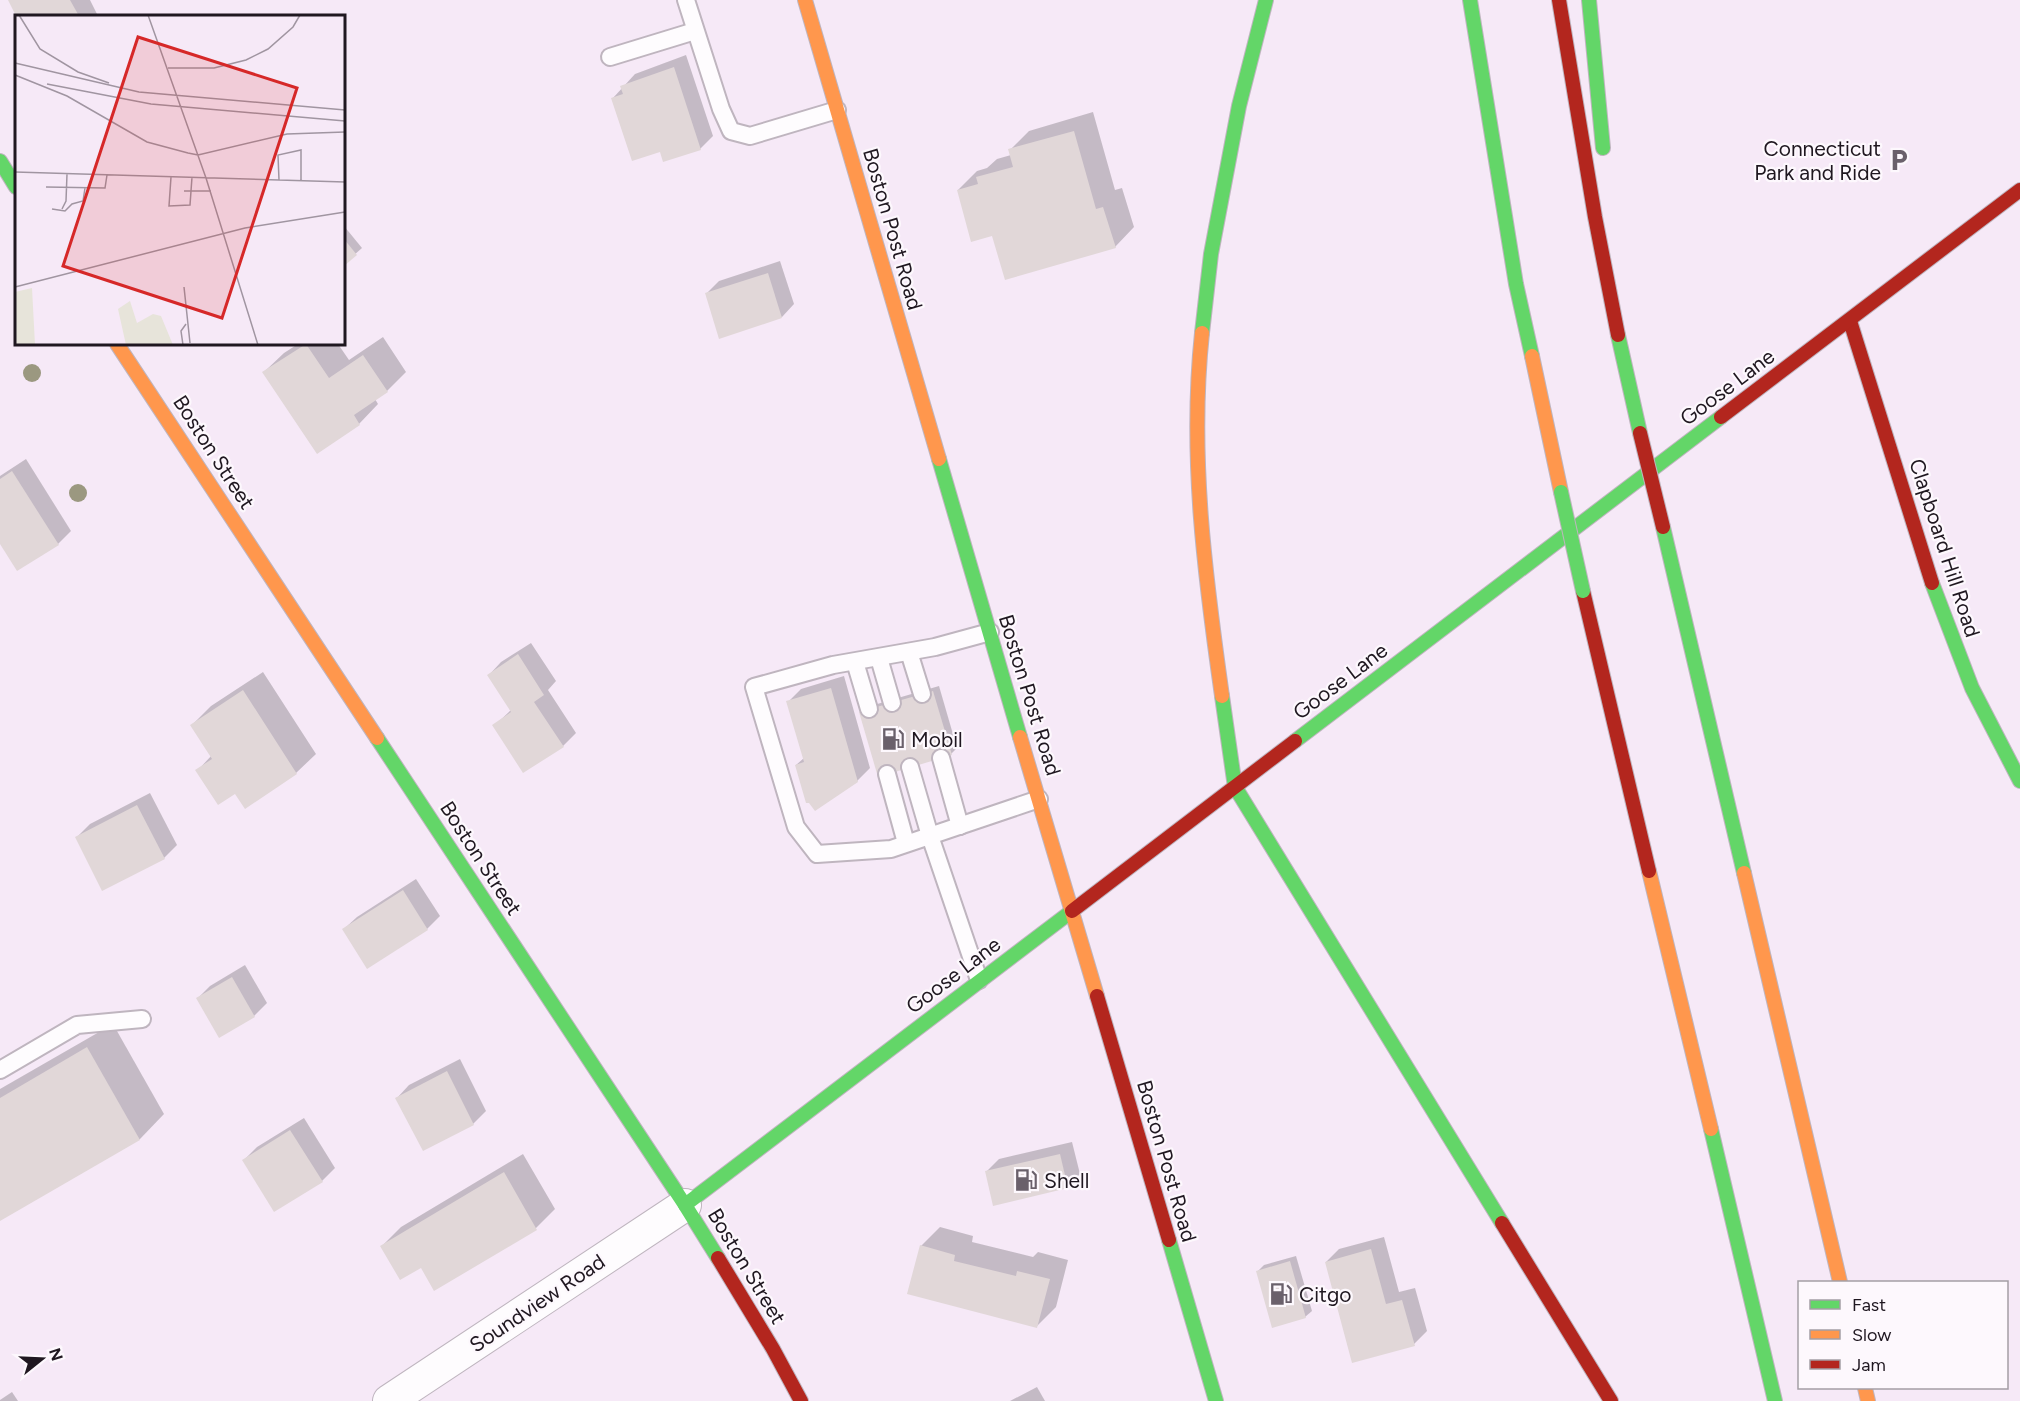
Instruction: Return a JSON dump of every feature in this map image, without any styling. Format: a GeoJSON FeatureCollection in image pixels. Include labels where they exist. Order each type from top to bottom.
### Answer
{"type":"FeatureCollection","features":[{"type":"Feature","properties":{"kind":"main road","name":"Boston Post Road"},"geometry":{"type":"LineString","coordinates":[[805,0],[1216,1401]]}},
{"type":"Feature","properties":{"kind":"main road"},"geometry":{"type":"LineString","coordinates":[[1266,0],[1239,106],[1211,254],[1201,344],[1197,419],[1200,504],[1207,590],[1235,787],[1611,1401]]}},
{"type":"Feature","properties":{"kind":"main road"},"geometry":{"type":"LineString","coordinates":[[1470,0],[1516,284],[1561,492],[1775,1401]]}},
{"type":"Feature","properties":{"kind":"main road"},"geometry":{"type":"LineString","coordinates":[[1559,0],[1583,154],[1623,362],[1840,1281]]}},
{"type":"Feature","properties":{"kind":"main road"},"geometry":{"type":"LineString","coordinates":[[1589,0],[1604,164]]}},
{"type":"Feature","properties":{"kind":"main road"},"geometry":{"type":"LineString","coordinates":[[0,161],[15,185]]}},
{"type":"Feature","properties":{"kind":"main road","name":"Goose Lane"},"geometry":{"type":"LineString","coordinates":[[685,1205],[2020,190]]}},
{"type":"Feature","properties":{"kind":"main road"},"geometry":{"type":"LineString","coordinates":[[1610,222],[1623,362]]}},
{"type":"Feature","properties":{"kind":"main road","name":"Clapboard Hill Road"},"geometry":{"type":"LineString","coordinates":[[1850,321],[1935,594],[1972,688],[2020,781]]}},
{"type":"Feature","properties":{"kind":"main road","name":"Boston Street"},"geometry":{"type":"LineString","coordinates":[[118,345],[685,1205],[773,1348],[801,1401]]}},
{"type":"Feature","properties":{"kind":"street","name":"Soundview Road"},"geometry":{"type":"LineString","coordinates":[[389,1401],[685,1205]]}},
{"type":"Feature","properties":{"kind":"lane"},"geometry":{"type":"LineString","coordinates":[[686,0],[721,109],[731,131],[750,136],[837,110]]}},
{"type":"Feature","properties":{"kind":"lane"},"geometry":{"type":"LineString","coordinates":[[610,57],[695,31]]}},
{"type":"Feature","properties":{"kind":"lane"},"geometry":{"type":"LineString","coordinates":[[990,632],[909,652],[832,665],[754,687],[796,827],[818,854],[891,849],[1039,799]]}},
{"type":"Feature","properties":{"kind":"lane"},"geometry":{"type":"LineString","coordinates":[[909,652],[922,694]]}},
{"type":"Feature","properties":{"kind":"lane"},"geometry":{"type":"LineString","coordinates":[[879,658],[892,703]]}},
{"type":"Feature","properties":{"kind":"lane"},"geometry":{"type":"LineString","coordinates":[[855,662],[870,710]]}},
{"type":"Feature","properties":{"kind":"lane"},"geometry":{"type":"LineString","coordinates":[[941,758],[960,826]]}},
{"type":"Feature","properties":{"kind":"lane"},"geometry":{"type":"LineString","coordinates":[[910,767],[930,836],[980,980]]}},
{"type":"Feature","properties":{"kind":"lane"},"geometry":{"type":"LineString","coordinates":[[887,774],[906,843]]}},
{"type":"Feature","properties":{"kind":"lane"},"geometry":{"type":"LineString","coordinates":[[0,1070],[77,1025],[142,1019]]}},
{"type":"Feature","properties":{"kind":"building"},"geometry":{"type":"Polygon","coordinates":[[[8,0],[70,0],[78,15],[16,15],[8,0]]]}},
{"type":"Feature","properties":{"kind":"building"},"geometry":{"type":"Polygon","coordinates":[[[674,67],[701,150],[663,162],[660,152],[632,161],[611,98],[623,94],[620,86],[674,67]]]}},
{"type":"Feature","properties":{"kind":"building"},"geometry":{"type":"Polygon","coordinates":[[[1074,131],[1096,209],[1103,207],[1116,248],[1005,280],[992,236],[971,242],[957,190],[978,184],[976,177],[1013,167],[1008,149],[1074,131]]]}},
{"type":"Feature","properties":{"kind":"building"},"geometry":{"type":"Polygon","coordinates":[[[345,240],[357,255],[345,265],[345,240]]]}},
{"type":"Feature","properties":{"kind":"building"},"geometry":{"type":"Polygon","coordinates":[[[768,273],[782,318],[719,339],[705,293],[768,273]]]}},
{"type":"Feature","properties":{"kind":"building"},"geometry":{"type":"Polygon","coordinates":[[[307,345],[329,378],[363,355],[388,392],[354,415],[360,425],[317,454],[262,372],[307,345]]]}},
{"type":"Feature","properties":{"kind":"building"},"geometry":{"type":"Polygon","coordinates":[[[12,471],[59,545],[17,571],[0,544],[0,479],[12,471]]]}},
{"type":"Feature","properties":{"kind":"building"},"geometry":{"type":"Polygon","coordinates":[[[518,654],[544,695],[534,702],[564,747],[523,773],[492,725],[511,712],[487,675],[518,654]]]}},
{"type":"Feature","properties":{"kind":"building"},"geometry":{"type":"Polygon","coordinates":[[[831,688],[858,782],[815,811],[809,803],[806,803],[795,765],[804,762],[786,701],[831,688]]]}},
{"type":"Feature","properties":{"kind":"building"},"geometry":{"type":"Polygon","coordinates":[[[243,690],[297,774],[245,809],[235,794],[218,805],[195,770],[212,759],[190,725],[243,690]]]}},
{"type":"Feature","properties":{"kind":"building"},"geometry":{"type":"Polygon","coordinates":[[[933,691],[952,755],[878,777],[859,712],[933,691]]]}},
{"type":"Feature","properties":{"kind":"building"},"geometry":{"type":"Polygon","coordinates":[[[137,805],[165,859],[102,891],[75,837],[137,805]]]}},
{"type":"Feature","properties":{"kind":"building"},"geometry":{"type":"Polygon","coordinates":[[[403,890],[428,930],[367,969],[342,929],[403,890]]]}},
{"type":"Feature","properties":{"kind":"building"},"geometry":{"type":"Polygon","coordinates":[[[232,977],[255,1017],[219,1038],[196,998],[232,977]]]}},
{"type":"Feature","properties":{"kind":"building"},"geometry":{"type":"Polygon","coordinates":[[[87,1047],[140,1140],[0,1221],[0,1098],[87,1047]]]}},
{"type":"Feature","properties":{"kind":"building"},"geometry":{"type":"Polygon","coordinates":[[[447,1071],[474,1125],[423,1151],[395,1098],[447,1071]]]}},
{"type":"Feature","properties":{"kind":"building"},"geometry":{"type":"Polygon","coordinates":[[[290,1130],[323,1182],[274,1212],[242,1160],[290,1130]]]}},
{"type":"Feature","properties":{"kind":"building","name":"Shell"},"geometry":{"type":"Polygon","coordinates":[[[1060,1154],[1068,1188],[993,1206],[985,1171],[1060,1154]]]}},
{"type":"Feature","properties":{"kind":"building"},"geometry":{"type":"Polygon","coordinates":[[[504,1172],[537,1230],[434,1291],[421,1268],[400,1280],[380,1246],[504,1172]]]}},
{"type":"Feature","properties":{"kind":"building"},"geometry":{"type":"Polygon","coordinates":[[[920,1245],[955,1255],[954,1261],[1016,1276],[1017,1271],[1050,1279],[1037,1328],[907,1294],[920,1245]]]}},
{"type":"Feature","properties":{"kind":"building"},"geometry":{"type":"Polygon","coordinates":[[[1371,1249],[1386,1304],[1402,1300],[1415,1346],[1352,1363],[1325,1262],[1371,1249]]]}},
{"type":"Feature","properties":{"kind":"building","name":"Citgo"},"geometry":{"type":"Polygon","coordinates":[[[1290,1261],[1306,1318],[1272,1328],[1256,1271],[1290,1261]]]}},
{"type":"Feature","properties":{"kind":"traffic: fast"},"geometry":{"type":"LineString","coordinates":[[1202,333],[1211,254],[1239,106],[1266,0]]}},
{"type":"Feature","properties":{"kind":"traffic: fast"},"geometry":{"type":"LineString","coordinates":[[1470,0],[1516,284],[1532,356]]}},
{"type":"Feature","properties":{"kind":"traffic: fast"},"geometry":{"type":"LineString","coordinates":[[1589,0],[1603,148]]}},
{"type":"Feature","properties":{"kind":"traffic: fast"},"geometry":{"type":"LineString","coordinates":[[0,161],[15,185]]}},
{"type":"Feature","properties":{"kind":"traffic: fast"},"geometry":{"type":"LineString","coordinates":[[1618,335],[1640,433]]}},
{"type":"Feature","properties":{"kind":"traffic: fast"},"geometry":{"type":"LineString","coordinates":[[1295,741],[1721,417]]}},
{"type":"Feature","properties":{"kind":"traffic: fast"},"geometry":{"type":"LineString","coordinates":[[939,459],[1020,737]]}},
{"type":"Feature","properties":{"kind":"traffic: fast"},"geometry":{"type":"LineString","coordinates":[[1561,492],[1583,591]]}},
{"type":"Feature","properties":{"kind":"traffic: fast"},"geometry":{"type":"LineString","coordinates":[[1663,527],[1744,873]]}},
{"type":"Feature","properties":{"kind":"traffic: fast"},"geometry":{"type":"LineString","coordinates":[[1932,583],[1972,688],[2020,781]]}},
{"type":"Feature","properties":{"kind":"traffic: fast"},"geometry":{"type":"LineString","coordinates":[[1222,696],[1235,787],[1502,1223]]}},
{"type":"Feature","properties":{"kind":"traffic: fast"},"geometry":{"type":"LineString","coordinates":[[377,738],[718,1258]]}},
{"type":"Feature","properties":{"kind":"traffic: fast"},"geometry":{"type":"LineString","coordinates":[[685,1205],[1072,911]]}},
{"type":"Feature","properties":{"kind":"traffic: fast"},"geometry":{"type":"LineString","coordinates":[[1711,1129],[1775,1401]]}},
{"type":"Feature","properties":{"kind":"traffic: fast"},"geometry":{"type":"LineString","coordinates":[[1169,1240],[1216,1401]]}},
{"type":"Feature","properties":{"kind":"traffic: slow"},"geometry":{"type":"LineString","coordinates":[[805,0],[939,459]]}},
{"type":"Feature","properties":{"kind":"traffic: slow"},"geometry":{"type":"LineString","coordinates":[[1202,333],[1198,379],[1198,470],[1205,561],[1222,696]]}},
{"type":"Feature","properties":{"kind":"traffic: slow"},"geometry":{"type":"LineString","coordinates":[[118,345],[377,738]]}},
{"type":"Feature","properties":{"kind":"traffic: slow"},"geometry":{"type":"LineString","coordinates":[[1532,356],[1561,492]]}},
{"type":"Feature","properties":{"kind":"traffic: slow"},"geometry":{"type":"LineString","coordinates":[[1020,737],[1097,996]]}},
{"type":"Feature","properties":{"kind":"traffic: slow"},"geometry":{"type":"LineString","coordinates":[[1649,871],[1711,1129]]}},
{"type":"Feature","properties":{"kind":"traffic: slow"},"geometry":{"type":"LineString","coordinates":[[1744,873],[1840,1281]]}},
{"type":"Feature","properties":{"kind":"traffic: slow"},"geometry":{"type":"LineString","coordinates":[[1865,1389],[1868,1401]]}},
{"type":"Feature","properties":{"kind":"traffic: jam"},"geometry":{"type":"LineString","coordinates":[[1559,0],[1595,217],[1618,335]]}},
{"type":"Feature","properties":{"kind":"traffic: jam"},"geometry":{"type":"LineString","coordinates":[[1721,417],[2020,190]]}},
{"type":"Feature","properties":{"kind":"traffic: jam"},"geometry":{"type":"LineString","coordinates":[[1850,321],[1932,583]]}},
{"type":"Feature","properties":{"kind":"traffic: jam"},"geometry":{"type":"LineString","coordinates":[[1640,433],[1663,527]]}},
{"type":"Feature","properties":{"kind":"traffic: jam"},"geometry":{"type":"LineString","coordinates":[[1583,591],[1649,871]]}},
{"type":"Feature","properties":{"kind":"traffic: jam"},"geometry":{"type":"LineString","coordinates":[[1072,911],[1295,741]]}},
{"type":"Feature","properties":{"kind":"traffic: jam"},"geometry":{"type":"LineString","coordinates":[[1097,996],[1169,1240]]}},
{"type":"Feature","properties":{"kind":"traffic: jam"},"geometry":{"type":"LineString","coordinates":[[1502,1223],[1611,1401]]}},
{"type":"Feature","properties":{"kind":"traffic: jam"},"geometry":{"type":"LineString","coordinates":[[718,1258],[773,1349],[801,1401]]}},
{"type":"Feature","properties":{"kind":"place","name":"Connecticut Park and Ride"},"geometry":{"type":"Point","coordinates":[1899,160]}},
{"type":"Feature","properties":{"kind":"place","name":"Mobil"},"geometry":{"type":"Point","coordinates":[893,739]}},
{"type":"Feature","properties":{"kind":"place","name":"Shell"},"geometry":{"type":"Point","coordinates":[1026,1180]}},
{"type":"Feature","properties":{"kind":"place","name":"Citgo"},"geometry":{"type":"Point","coordinates":[1281,1294]}}]}
